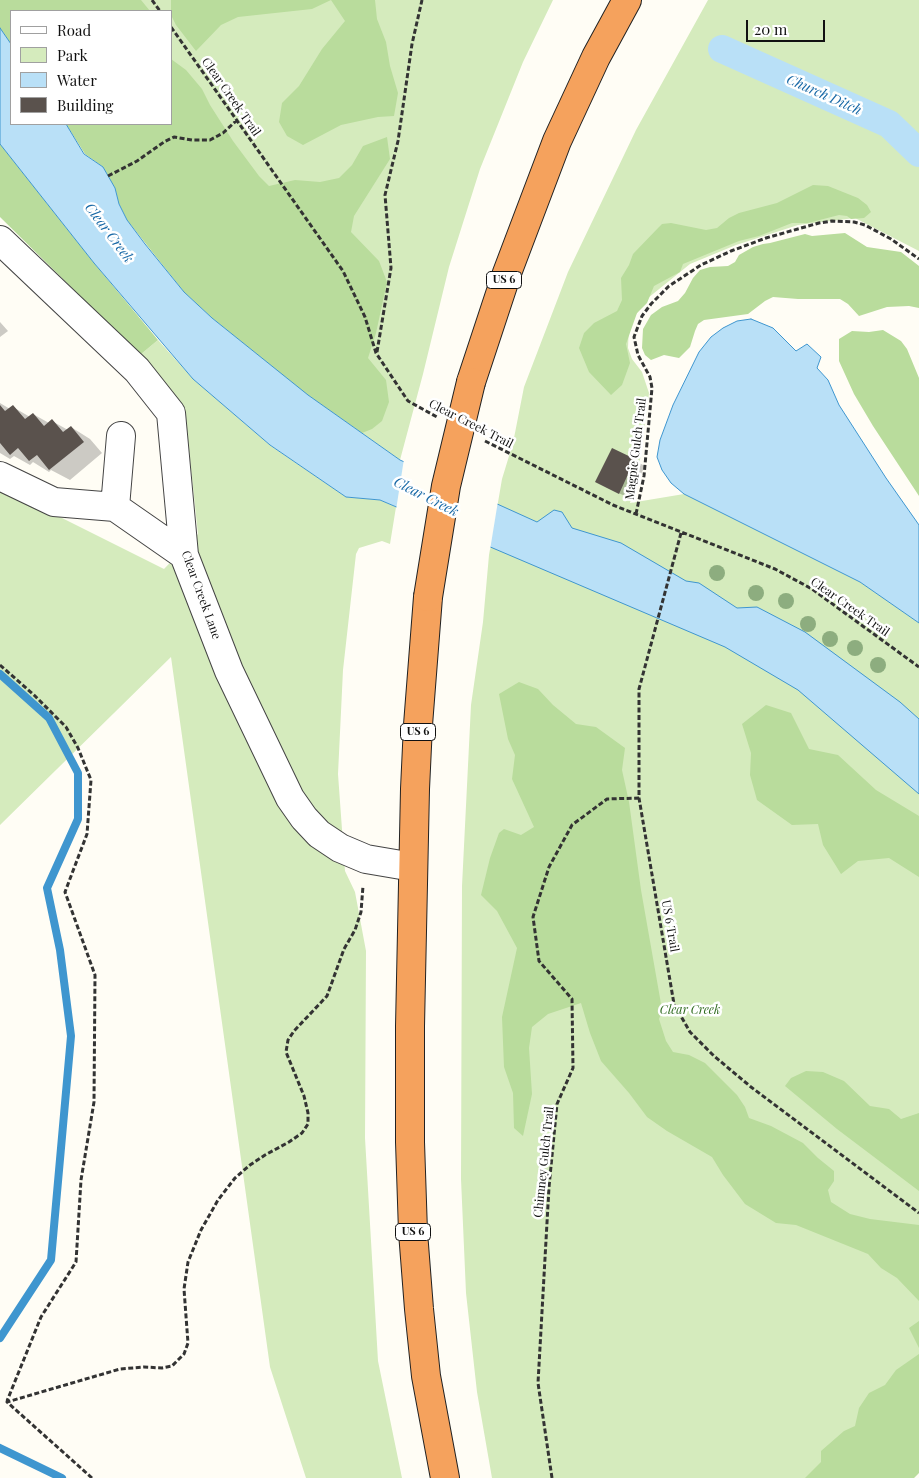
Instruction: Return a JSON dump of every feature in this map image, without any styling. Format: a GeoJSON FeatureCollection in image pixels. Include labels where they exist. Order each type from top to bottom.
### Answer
{"type":"FeatureCollection","features":[{"type":"Feature","properties":{"kind":"highway","name":"US 6"},"geometry":{"type":"LineString","coordinates":[[445,1478],[426,1376],[413,1232],[410,1075],[413,867],[418,725],[428,598],[446,486],[471,382],[507,273],[557,141],[596,57],[628,0]]}},
{"type":"Feature","properties":{"kind":"street","name":"Clear Creek Lane"},"geometry":{"type":"LineString","coordinates":[[0,240],[137,370],[171,414],[184,555],[229,671],[290,798],[304,818],[319,834],[340,848],[366,859],[413,867]]}},
{"type":"Feature","properties":{"kind":"street"},"geometry":{"type":"LineString","coordinates":[[115,507],[121,436]]}},
{"type":"Feature","properties":{"kind":"street"},"geometry":{"type":"LineString","coordinates":[[0,476],[54,502],[115,507],[184,555]]}},
{"type":"Feature","properties":{"kind":"path"},"geometry":{"type":"LineString","coordinates":[[376,353],[390,268],[385,195],[398,141],[412,44],[422,0]]}},
{"type":"Feature","properties":{"kind":"path","name":"Clear Creek Trail"},"geometry":{"type":"LineString","coordinates":[[172,28],[344,271],[365,317],[376,353],[408,400],[444,420]]}},
{"type":"Feature","properties":{"kind":"path"},"geometry":{"type":"LineString","coordinates":[[108,176],[137,161],[164,142],[174,138],[210,140],[223,133],[237,120]]}},
{"type":"Feature","properties":{"kind":"path","name":"Magpie Gulch Trail"},"geometry":{"type":"LineString","coordinates":[[636,514],[644,476],[652,388],[650,378],[638,355],[634,337],[642,316],[651,304],[670,286],[701,265],[731,251],[766,238],[832,221],[854,222],[865,226],[891,239],[919,259]]}},
{"type":"Feature","properties":{"kind":"path","name":"Clear Creek Trail"},"geometry":{"type":"LineString","coordinates":[[480,438],[613,505],[768,566],[812,589],[919,667]]}},
{"type":"Feature","properties":{"kind":"path","name":"US 6 Trail"},"geometry":{"type":"LineString","coordinates":[[681,533],[639,689],[639,798],[674,1004],[690,1032],[714,1056],[919,1213]]}},
{"type":"Feature","properties":{"kind":"path"},"geometry":{"type":"LineString","coordinates":[[0,664],[34,694],[66,727],[78,748],[91,780],[86,834],[65,892],[95,975],[94,1102],[80,1180],[76,1262],[41,1317],[7,1402]]}},
{"type":"Feature","properties":{"kind":"path","name":"Chimney Gulch Trail"},"geometry":{"type":"LineString","coordinates":[[552,1478],[538,1383],[549,1187],[558,1104],[574,1068],[572,999],[539,960],[533,917],[549,866],[572,825],[607,799],[639,798]]}},
{"type":"Feature","properties":{"kind":"path"},"geometry":{"type":"LineString","coordinates":[[7,1402],[120,1369],[172,1366],[184,1354],[188,1343],[184,1290],[188,1262],[200,1230],[218,1200],[235,1178],[265,1154],[302,1133],[308,1124],[308,1113],[304,1096],[286,1052],[288,1040],[327,996],[344,948],[355,930],[361,912],[366,859]]}},
{"type":"Feature","properties":{"kind":"path"},"geometry":{"type":"LineString","coordinates":[[7,1402],[92,1478]]}},
{"type":"Feature","properties":{"kind":"green space"},"geometry":{"type":"Polygon","coordinates":[[[0,0],[553,0],[523,62],[480,169],[449,267],[400,460],[308,395],[268,363],[115,188],[103,167],[67,125],[172,125],[172,10],[10,10],[10,43],[0,28],[0,0]]]}},
{"type":"Feature","properties":{"kind":"green space"},"geometry":{"type":"Polygon","coordinates":[[[0,0],[141,0],[149,10],[10,10],[10,43],[0,28],[0,0]]]}},
{"type":"Feature","properties":{"kind":"green space"},"geometry":{"type":"Polygon","coordinates":[[[171,0],[331,0],[312,9],[238,17],[221,25],[196,51],[176,25],[171,10],[171,0]]]}},
{"type":"Feature","properties":{"kind":"green space"},"geometry":{"type":"Polygon","coordinates":[[[331,0],[375,0],[377,19],[386,42],[390,66],[398,93],[394,116],[378,117],[341,125],[303,145],[287,136],[279,122],[282,103],[299,86],[322,49],[345,21],[331,0]]]}},
{"type":"Feature","properties":{"kind":"green space","name":"Clear Creek"},"geometry":{"type":"Polygon","coordinates":[[[708,0],[919,0],[919,251],[855,218],[798,225],[736,245],[690,264],[648,298],[629,324],[628,348],[632,359],[642,372],[649,393],[639,467],[630,503],[684,494],[860,582],[919,623],[919,1380],[818,1478],[492,1478],[477,1392],[466,1293],[461,1179],[462,886],[471,705],[483,622],[489,555],[502,479],[513,443],[524,387],[568,272],[636,130],[708,0]]]}},
{"type":"Feature","properties":{"kind":"green space"},"geometry":{"type":"Polygon","coordinates":[[[172,60],[186,70],[202,89],[233,141],[259,176],[269,186],[295,180],[320,182],[339,178],[352,165],[363,146],[387,137],[390,159],[354,216],[351,232],[379,261],[387,282],[376,333],[368,358],[386,380],[389,402],[382,421],[372,429],[362,433],[305,393],[212,318],[184,292],[127,220],[119,204],[115,188],[103,167],[85,154],[67,125],[172,125],[172,60]]]}},
{"type":"Feature","properties":{"kind":"green space"},"geometry":{"type":"Polygon","coordinates":[[[0,144],[94,263],[158,340],[140,355],[0,217],[0,144]]]}},
{"type":"Feature","properties":{"kind":"green space"},"geometry":{"type":"Polygon","coordinates":[[[813,185],[828,186],[858,198],[867,205],[871,212],[864,218],[851,219],[847,216],[839,215],[808,223],[792,223],[759,236],[739,241],[683,264],[680,272],[654,286],[647,303],[637,313],[626,344],[630,363],[622,385],[611,395],[589,372],[579,348],[584,333],[594,323],[617,311],[622,300],[621,278],[633,254],[662,224],[671,223],[706,230],[717,228],[729,218],[739,213],[777,203],[813,185]]]}},
{"type":"Feature","properties":{"kind":"green space"},"geometry":{"type":"Polygon","coordinates":[[[845,233],[867,247],[901,252],[919,266],[919,308],[909,306],[887,307],[859,316],[848,304],[840,299],[773,297],[748,314],[704,320],[698,324],[690,347],[679,358],[664,355],[651,360],[645,355],[642,348],[643,329],[651,315],[662,307],[678,301],[700,270],[710,267],[728,266],[735,262],[739,255],[763,244],[805,234],[812,236],[845,233]]]}},
{"type":"Feature","properties":{"kind":"green space"},"geometry":{"type":"Polygon","coordinates":[[[883,330],[901,341],[907,349],[919,378],[919,496],[854,394],[839,361],[839,339],[852,331],[869,332],[883,330]]]}},
{"type":"Feature","properties":{"kind":"green space"},"geometry":{"type":"Polygon","coordinates":[[[158,340],[193,379],[271,446],[346,497],[380,500],[396,507],[390,544],[382,541],[359,548],[356,554],[343,670],[338,774],[345,871],[355,892],[366,951],[365,1138],[378,1361],[402,1478],[306,1478],[270,1367],[171,657],[0,825],[0,487],[164,569],[198,534],[185,413],[140,355],[158,340]]]}},
{"type":"Feature","properties":{"kind":"green space"},"geometry":{"type":"Polygon","coordinates":[[[519,682],[538,689],[553,705],[576,724],[596,727],[625,748],[622,770],[629,802],[641,890],[662,1011],[659,1019],[666,1041],[673,1052],[689,1055],[705,1063],[737,1095],[745,1107],[749,1118],[771,1126],[803,1143],[834,1171],[834,1181],[828,1190],[831,1202],[850,1214],[870,1219],[919,1225],[919,1301],[897,1278],[881,1268],[868,1254],[796,1225],[776,1223],[745,1204],[712,1157],[647,1117],[601,1061],[581,1003],[548,1014],[532,1027],[529,1048],[532,1094],[523,1136],[514,1128],[513,1093],[504,1067],[502,1017],[517,948],[497,911],[481,895],[490,858],[499,833],[504,829],[521,835],[534,827],[512,779],[515,755],[508,739],[499,694],[519,682]]]}},
{"type":"Feature","properties":{"kind":"green space"},"geometry":{"type":"Polygon","coordinates":[[[766,705],[791,713],[809,749],[838,755],[876,790],[919,816],[919,877],[889,858],[858,861],[841,874],[823,845],[818,824],[792,825],[757,800],[750,775],[751,753],[742,724],[766,705]]]}},
{"type":"Feature","properties":{"kind":"green space"},"geometry":{"type":"Polygon","coordinates":[[[806,1071],[823,1072],[844,1081],[870,1106],[889,1109],[901,1119],[919,1113],[919,1191],[837,1129],[785,1086],[791,1078],[806,1071]]]}},
{"type":"Feature","properties":{"kind":"green space"},"geometry":{"type":"Polygon","coordinates":[[[919,1321],[919,1348],[909,1328],[919,1321]]]}},
{"type":"Feature","properties":{"kind":"green space"},"geometry":{"type":"Polygon","coordinates":[[[919,1354],[919,1473],[914,1478],[805,1478],[821,1462],[821,1451],[844,1431],[855,1426],[859,1408],[869,1393],[885,1385],[896,1370],[919,1354]]]}},
{"type":"Feature","properties":{"kind":"water","name":"Clear Creek"},"geometry":{"type":"Polygon","coordinates":[[[0,28],[10,43],[10,125],[67,125],[84,154],[103,167],[115,188],[119,204],[127,220],[145,244],[184,292],[212,318],[308,395],[400,460],[537,522],[554,510],[562,512],[572,528],[621,543],[686,581],[699,583],[737,608],[757,607],[805,632],[900,702],[919,719],[919,794],[798,690],[725,647],[380,500],[346,497],[270,445],[193,379],[94,263],[0,144],[0,28]]]}},
{"type":"Feature","properties":{"kind":"water"},"geometry":{"type":"Polygon","coordinates":[[[751,319],[773,328],[796,351],[807,344],[821,357],[817,368],[828,380],[839,405],[919,525],[919,623],[860,582],[684,494],[671,483],[662,470],[657,457],[660,440],[673,405],[699,352],[711,337],[723,328],[737,321],[751,319]]]}},
{"type":"Feature","properties":{"kind":"pier"},"geometry":{"type":"Polygon","coordinates":[[[404,459],[498,501],[490,550],[396,510],[404,459]]]}},
{"type":"Feature","properties":{"kind":"building"},"geometry":{"type":"Polygon","coordinates":[[[0,405],[5,411],[13,405],[25,419],[33,413],[44,426],[52,419],[63,432],[71,426],[84,442],[49,470],[37,455],[29,461],[18,448],[10,455],[0,443],[0,405]]]}},
{"type":"Feature","properties":{"kind":"building"},"geometry":{"type":"Polygon","coordinates":[[[612,448],[635,459],[619,494],[595,482],[612,448]]]}},
{"type":"Feature","properties":{"kind":"waterway","name":"Church Ditch"},"geometry":{"type":"LineString","coordinates":[[722,49],[889,124],[919,153]]}},
{"type":"Feature","properties":{"kind":"waterway"},"geometry":{"type":"LineString","coordinates":[[0,674],[49,718],[78,773],[78,819],[47,888],[60,950],[71,1036],[51,1260],[0,1338]]}},
{"type":"Feature","properties":{"kind":"waterway"},"geometry":{"type":"LineString","coordinates":[[0,1448],[62,1478]]}}]}
